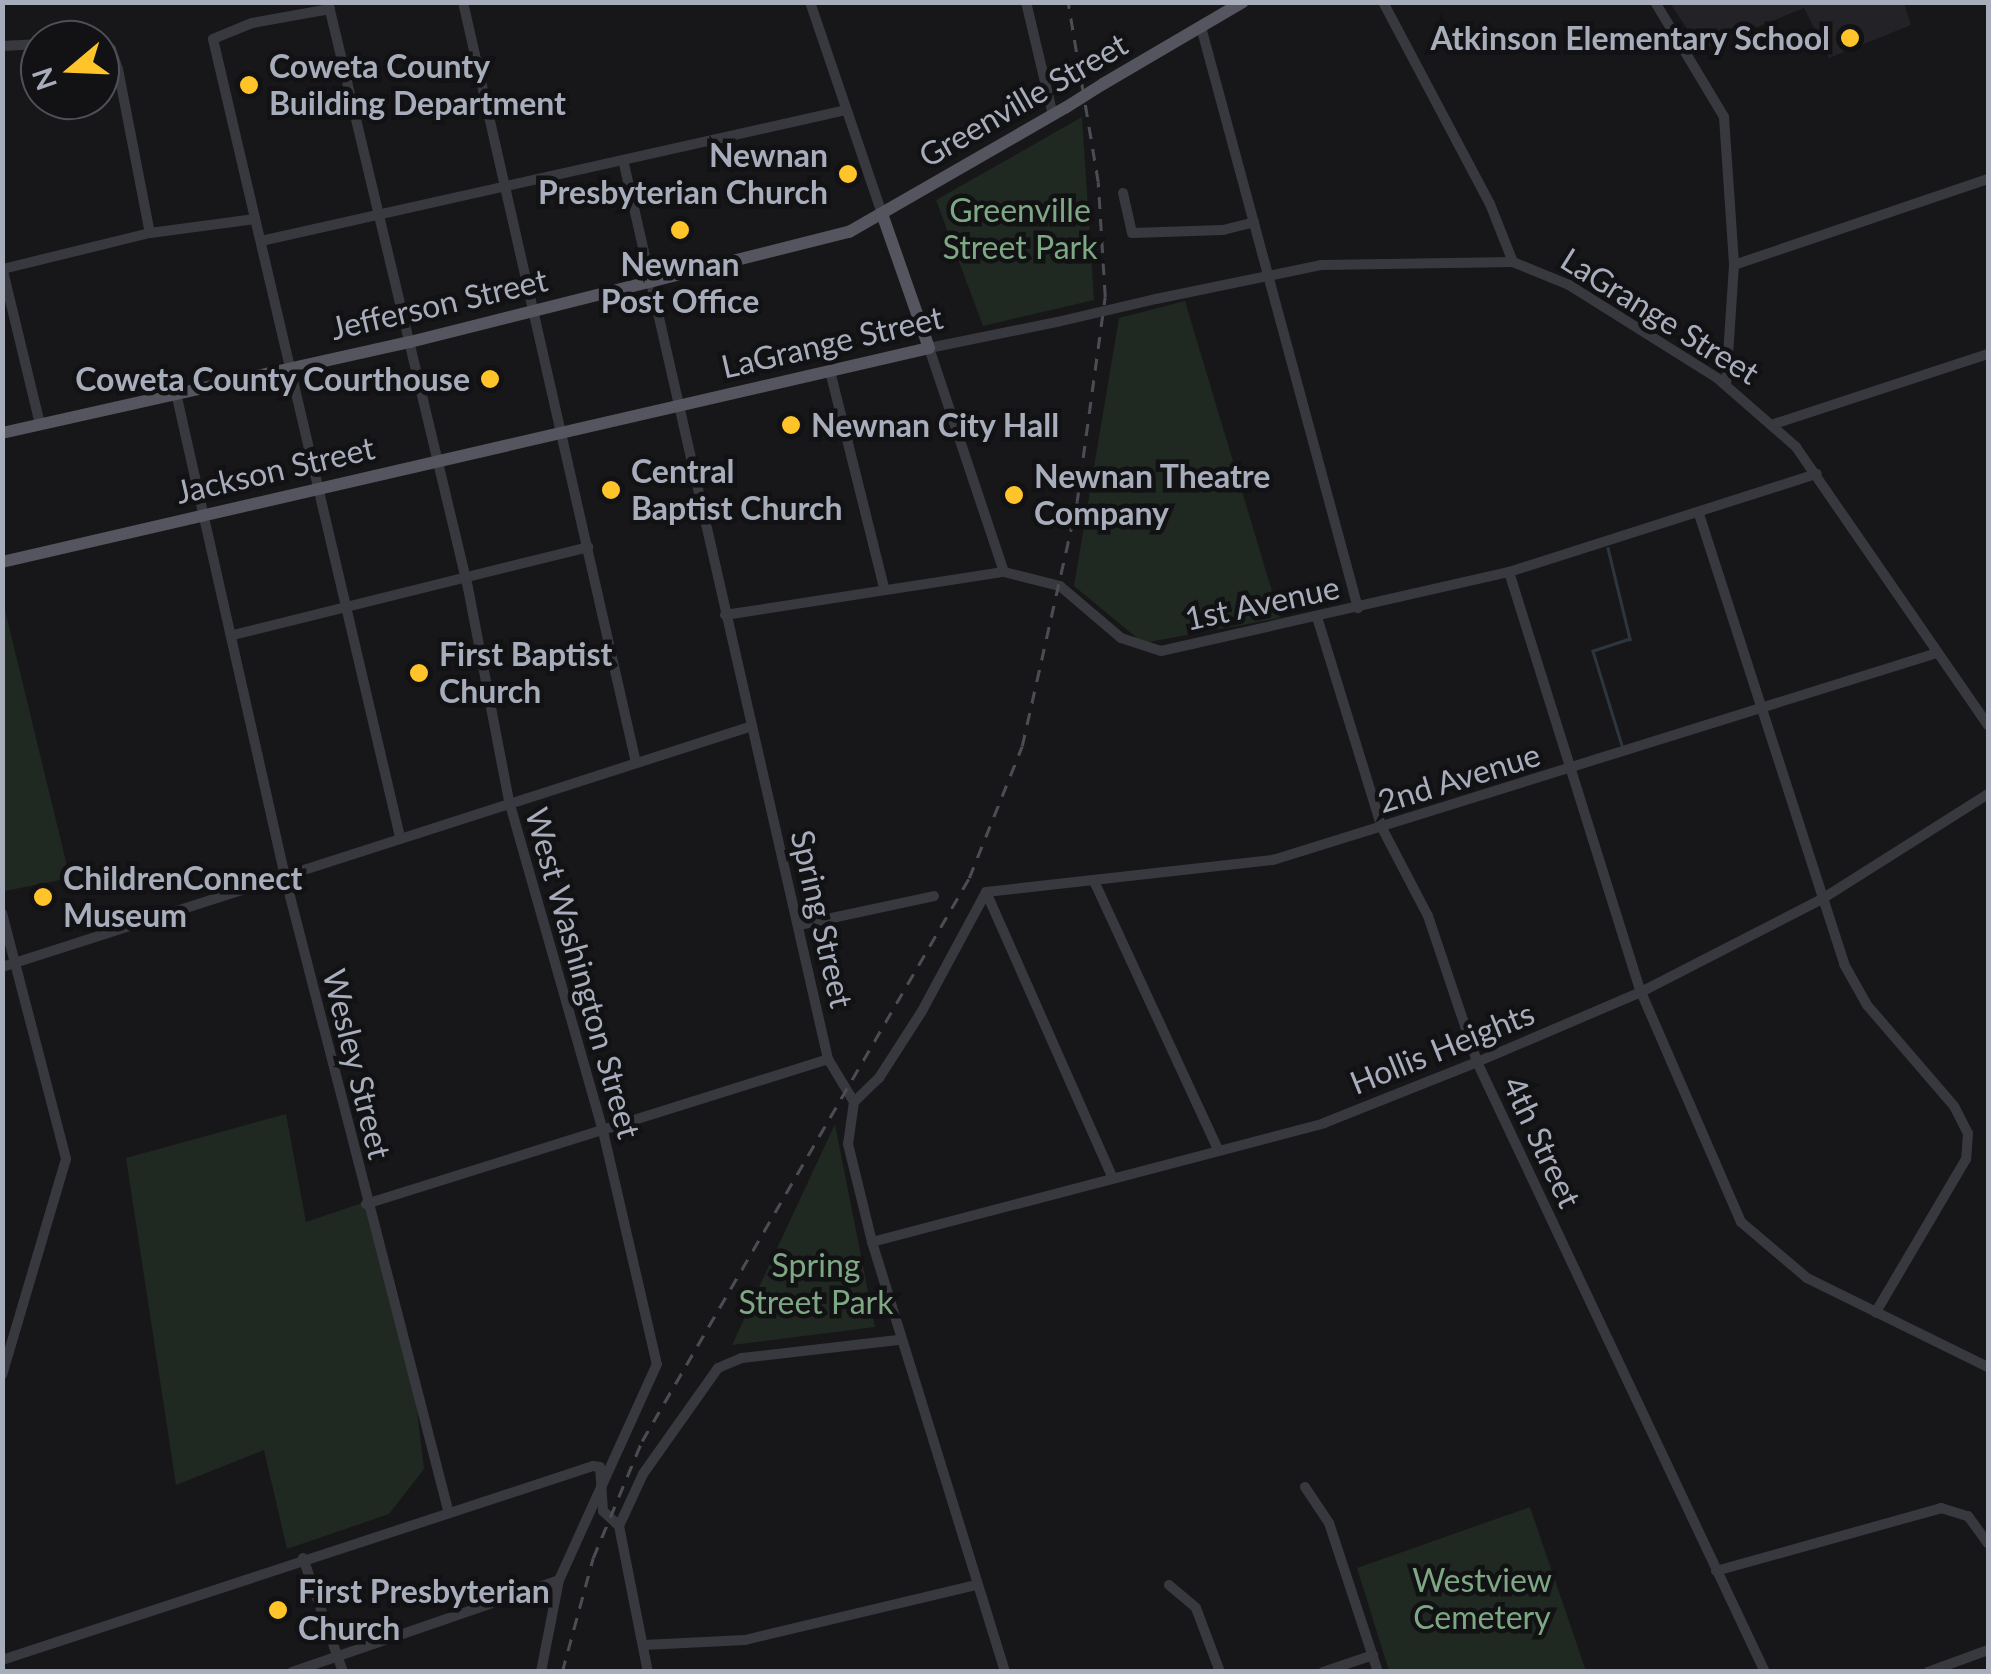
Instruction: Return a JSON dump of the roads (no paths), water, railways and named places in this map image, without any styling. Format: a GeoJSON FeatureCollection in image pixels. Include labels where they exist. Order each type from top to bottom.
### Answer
{"type":"FeatureCollection","features":[{"type":"Feature","properties":{"kind":"main road","name":"Greenville Street"},"geometry":{"type":"LineString","coordinates":[[882,214],[1243,2]]}},
{"type":"Feature","properties":{"kind":"main road"},"geometry":{"type":"LineString","coordinates":[[882,214],[929,348]]}},
{"type":"Feature","properties":{"kind":"main road","name":"Jefferson Street"},"geometry":{"type":"LineString","coordinates":[[2,433],[649,284],[849,232],[882,214]]}},
{"type":"Feature","properties":{"kind":"main road"},"geometry":{"type":"LineString","coordinates":[[849,232],[888,232]]}},
{"type":"Feature","properties":{"kind":"main road","name":"LaGrange Street"},"geometry":{"type":"LineString","coordinates":[[559,430],[929,348]]}},
{"type":"Feature","properties":{"kind":"main road","name":"Jackson Street"},"geometry":{"type":"LineString","coordinates":[[2,562],[319,490],[559,430]]}},
{"type":"Feature","properties":{"kind":"street"},"geometry":{"type":"LineString","coordinates":[[463,2],[502,191],[534,312],[636,763]]}},
{"type":"Feature","properties":{"kind":"street"},"geometry":{"type":"LineString","coordinates":[[810,2],[882,214]]}},
{"type":"Feature","properties":{"kind":"street"},"geometry":{"type":"LineString","coordinates":[[1026,2],[1059,111]]}},
{"type":"Feature","properties":{"kind":"street"},"geometry":{"type":"LineString","coordinates":[[1383,2],[1490,204],[1512,262]]}},
{"type":"Feature","properties":{"kind":"street"},"geometry":{"type":"LineString","coordinates":[[1655,2],[1724,117],[1734,265],[1726,384]]}},
{"type":"Feature","properties":{"kind":"street"},"geometry":{"type":"LineString","coordinates":[[329,6],[252,23],[213,40],[400,837]]}},
{"type":"Feature","properties":{"kind":"street","name":"West Washington Street"},"geometry":{"type":"LineString","coordinates":[[329,6],[466,578],[509,801],[603,1131],[657,1364],[560,1580],[541,1672]]}},
{"type":"Feature","properties":{"kind":"street"},"geometry":{"type":"LineString","coordinates":[[1201,27],[1358,608]]}},
{"type":"Feature","properties":{"kind":"street"},"geometry":{"type":"LineString","coordinates":[[120,91],[150,233]]}},
{"type":"Feature","properties":{"kind":"street"},"geometry":{"type":"LineString","coordinates":[[260,241],[624,164],[846,110]]}},
{"type":"Feature","properties":{"kind":"street","name":"Spring Street"},"geometry":{"type":"LineString","coordinates":[[624,164],[828,1059],[854,1102]]}},
{"type":"Feature","properties":{"kind":"street"},"geometry":{"type":"LineString","coordinates":[[1734,265],[1988,179]]}},
{"type":"Feature","properties":{"kind":"street"},"geometry":{"type":"LineString","coordinates":[[1123,193],[1132,233],[1222,230],[1254,222]]}},
{"type":"Feature","properties":{"kind":"street"},"geometry":{"type":"LineString","coordinates":[[40,424],[3,268],[150,233],[255,219]]}},
{"type":"Feature","properties":{"kind":"street","name":"LaGrange Street"},"geometry":{"type":"LineString","coordinates":[[929,348],[1321,264],[1512,262],[1569,285],[1726,384],[1774,424],[1817,474],[1934,654],[1988,725]]}},
{"type":"Feature","properties":{"kind":"street"},"geometry":{"type":"LineString","coordinates":[[929,348],[1004,572]]}},
{"type":"Feature","properties":{"kind":"street"},"geometry":{"type":"LineString","coordinates":[[1774,424],[1988,354]]}},
{"type":"Feature","properties":{"kind":"street"},"geometry":{"type":"LineString","coordinates":[[830,371],[884,587]]}},
{"type":"Feature","properties":{"kind":"street","name":"Wesley Street"},"geometry":{"type":"LineString","coordinates":[[176,393],[234,636],[284,873],[366,1204],[448,1510]]}},
{"type":"Feature","properties":{"kind":"street","name":"1st Avenue"},"geometry":{"type":"LineString","coordinates":[[725,615],[884,587],[1004,572],[1060,586],[1145,650],[1317,617],[1509,572],[1817,474]]}},
{"type":"Feature","properties":{"kind":"street"},"geometry":{"type":"LineString","coordinates":[[1698,514],[1844,964],[1868,1004],[1954,1106],[1968,1133],[1966,1159],[1876,1312]]}},
{"type":"Feature","properties":{"kind":"street"},"geometry":{"type":"LineString","coordinates":[[234,636],[344,604],[588,547]]}},
{"type":"Feature","properties":{"kind":"street"},"geometry":{"type":"LineString","coordinates":[[1509,572],[1640,992],[1741,1222],[1807,1278],[1988,1367]]}},
{"type":"Feature","properties":{"kind":"street","name":"4th Street"},"geometry":{"type":"LineString","coordinates":[[1317,617],[1382,828],[1428,916],[1477,1062],[1765,1672]]}},
{"type":"Feature","properties":{"kind":"street","name":"2nd Avenue"},"geometry":{"type":"LineString","coordinates":[[986,892],[1273,860],[1934,654]]}},
{"type":"Feature","properties":{"kind":"street"},"geometry":{"type":"LineString","coordinates":[[8,965],[284,873],[752,726]]}},
{"type":"Feature","properties":{"kind":"street","name":"Hollis Heights"},"geometry":{"type":"LineString","coordinates":[[872,1242],[1324,1123],[1477,1062],[1640,992],[1822,899],[1988,794]]}},
{"type":"Feature","properties":{"kind":"street"},"geometry":{"type":"LineString","coordinates":[[1094,881],[1218,1149]]}},
{"type":"Feature","properties":{"kind":"street"},"geometry":{"type":"LineString","coordinates":[[986,892],[922,1010],[879,1078],[854,1102],[848,1144],[898,1340],[1005,1672]]}},
{"type":"Feature","properties":{"kind":"street"},"geometry":{"type":"LineString","coordinates":[[986,892],[1113,1178]]}},
{"type":"Feature","properties":{"kind":"street"},"geometry":{"type":"LineString","coordinates":[[798,925],[934,896]]}},
{"type":"Feature","properties":{"kind":"street"},"geometry":{"type":"LineString","coordinates":[[2,912],[8,965],[66,1159],[2,1375]]}},
{"type":"Feature","properties":{"kind":"street"},"geometry":{"type":"LineString","coordinates":[[366,1204],[828,1059]]}},
{"type":"Feature","properties":{"kind":"street"},"geometry":{"type":"LineString","coordinates":[[2,1328],[16,1322]]}},
{"type":"Feature","properties":{"kind":"street"},"geometry":{"type":"LineString","coordinates":[[619,1526],[643,1474],[718,1368],[742,1358],[898,1340]]}},
{"type":"Feature","properties":{"kind":"street"},"geometry":{"type":"LineString","coordinates":[[2,1660],[448,1510],[593,1466],[600,1467],[603,1511],[619,1526],[648,1672]]}},
{"type":"Feature","properties":{"kind":"street"},"geometry":{"type":"LineString","coordinates":[[1305,1487],[1329,1523],[1378,1672]]}},
{"type":"Feature","properties":{"kind":"street"},"geometry":{"type":"LineString","coordinates":[[1716,1571],[1941,1508],[1968,1516],[1988,1544]]}},
{"type":"Feature","properties":{"kind":"street"},"geometry":{"type":"LineString","coordinates":[[303,1558],[343,1672]]}},
{"type":"Feature","properties":{"kind":"street"},"geometry":{"type":"LineString","coordinates":[[292,1672],[560,1580]]}},
{"type":"Feature","properties":{"kind":"street"},"geometry":{"type":"LineString","coordinates":[[644,1645],[744,1640],[976,1585]]}},
{"type":"Feature","properties":{"kind":"street"},"geometry":{"type":"LineString","coordinates":[[1168,1585],[1196,1608],[1220,1672]]}},
{"type":"Feature","properties":{"kind":"street"},"geometry":{"type":"LineString","coordinates":[[1928,1672],[1988,1650]]}},
{"type":"Feature","properties":{"kind":"street"},"geometry":{"type":"LineString","coordinates":[[1324,1672],[1373,1655]]}},
{"type":"Feature","properties":{"kind":"waterway"},"geometry":{"type":"LineString","coordinates":[[1608,548],[1630,639],[1593,651],[1622,745]]}},
{"type":"Feature","properties":{"kind":"railway"},"geometry":{"type":"LineString","coordinates":[[562,1672],[593,1558],[642,1441],[969,878],[1022,746],[1077,501],[1105,297],[1098,182],[1068,2]]}},
{"type":"Feature","properties":{"kind":"place","name":"Atkinson Elementary School"},"geometry":{"type":"Point","coordinates":[1850,38]}},
{"type":"Feature","properties":{"kind":"place","name":"Coweta County Building Department"},"geometry":{"type":"Point","coordinates":[249,85]}},
{"type":"Feature","properties":{"kind":"place","name":"Newnan Presbyterian Church"},"geometry":{"type":"Point","coordinates":[848,174]}},
{"type":"Feature","properties":{"kind":"place","name":"Newnan Post Office"},"geometry":{"type":"Point","coordinates":[680,230]}},
{"type":"Feature","properties":{"kind":"place","name":"Coweta County Courthouse"},"geometry":{"type":"Point","coordinates":[490,379]}},
{"type":"Feature","properties":{"kind":"place","name":"Newnan City Hall"},"geometry":{"type":"Point","coordinates":[791,425]}},
{"type":"Feature","properties":{"kind":"place","name":"Central Baptist Church"},"geometry":{"type":"Point","coordinates":[611,490]}},
{"type":"Feature","properties":{"kind":"place","name":"Newnan Theatre Company"},"geometry":{"type":"Point","coordinates":[1014,495]}},
{"type":"Feature","properties":{"kind":"place","name":"First Baptist Church"},"geometry":{"type":"Point","coordinates":[419,673]}},
{"type":"Feature","properties":{"kind":"place","name":"ChildrenConnect Museum"},"geometry":{"type":"Point","coordinates":[43,897]}},
{"type":"Feature","properties":{"kind":"place","name":"First Presbyterian Church"},"geometry":{"type":"Point","coordinates":[278,1610]}},
{"type":"Feature","properties":{"kind":"park label","name":"Greenville Street Park"},"geometry":{"type":"Point","coordinates":[1020,230]}},
{"type":"Feature","properties":{"kind":"park label","name":"Spring Street Park"},"geometry":{"type":"Point","coordinates":[816,1284]}},
{"type":"Feature","properties":{"kind":"park label","name":"Westview Cemetery"},"geometry":{"type":"Point","coordinates":[1482,1600]}}]}
